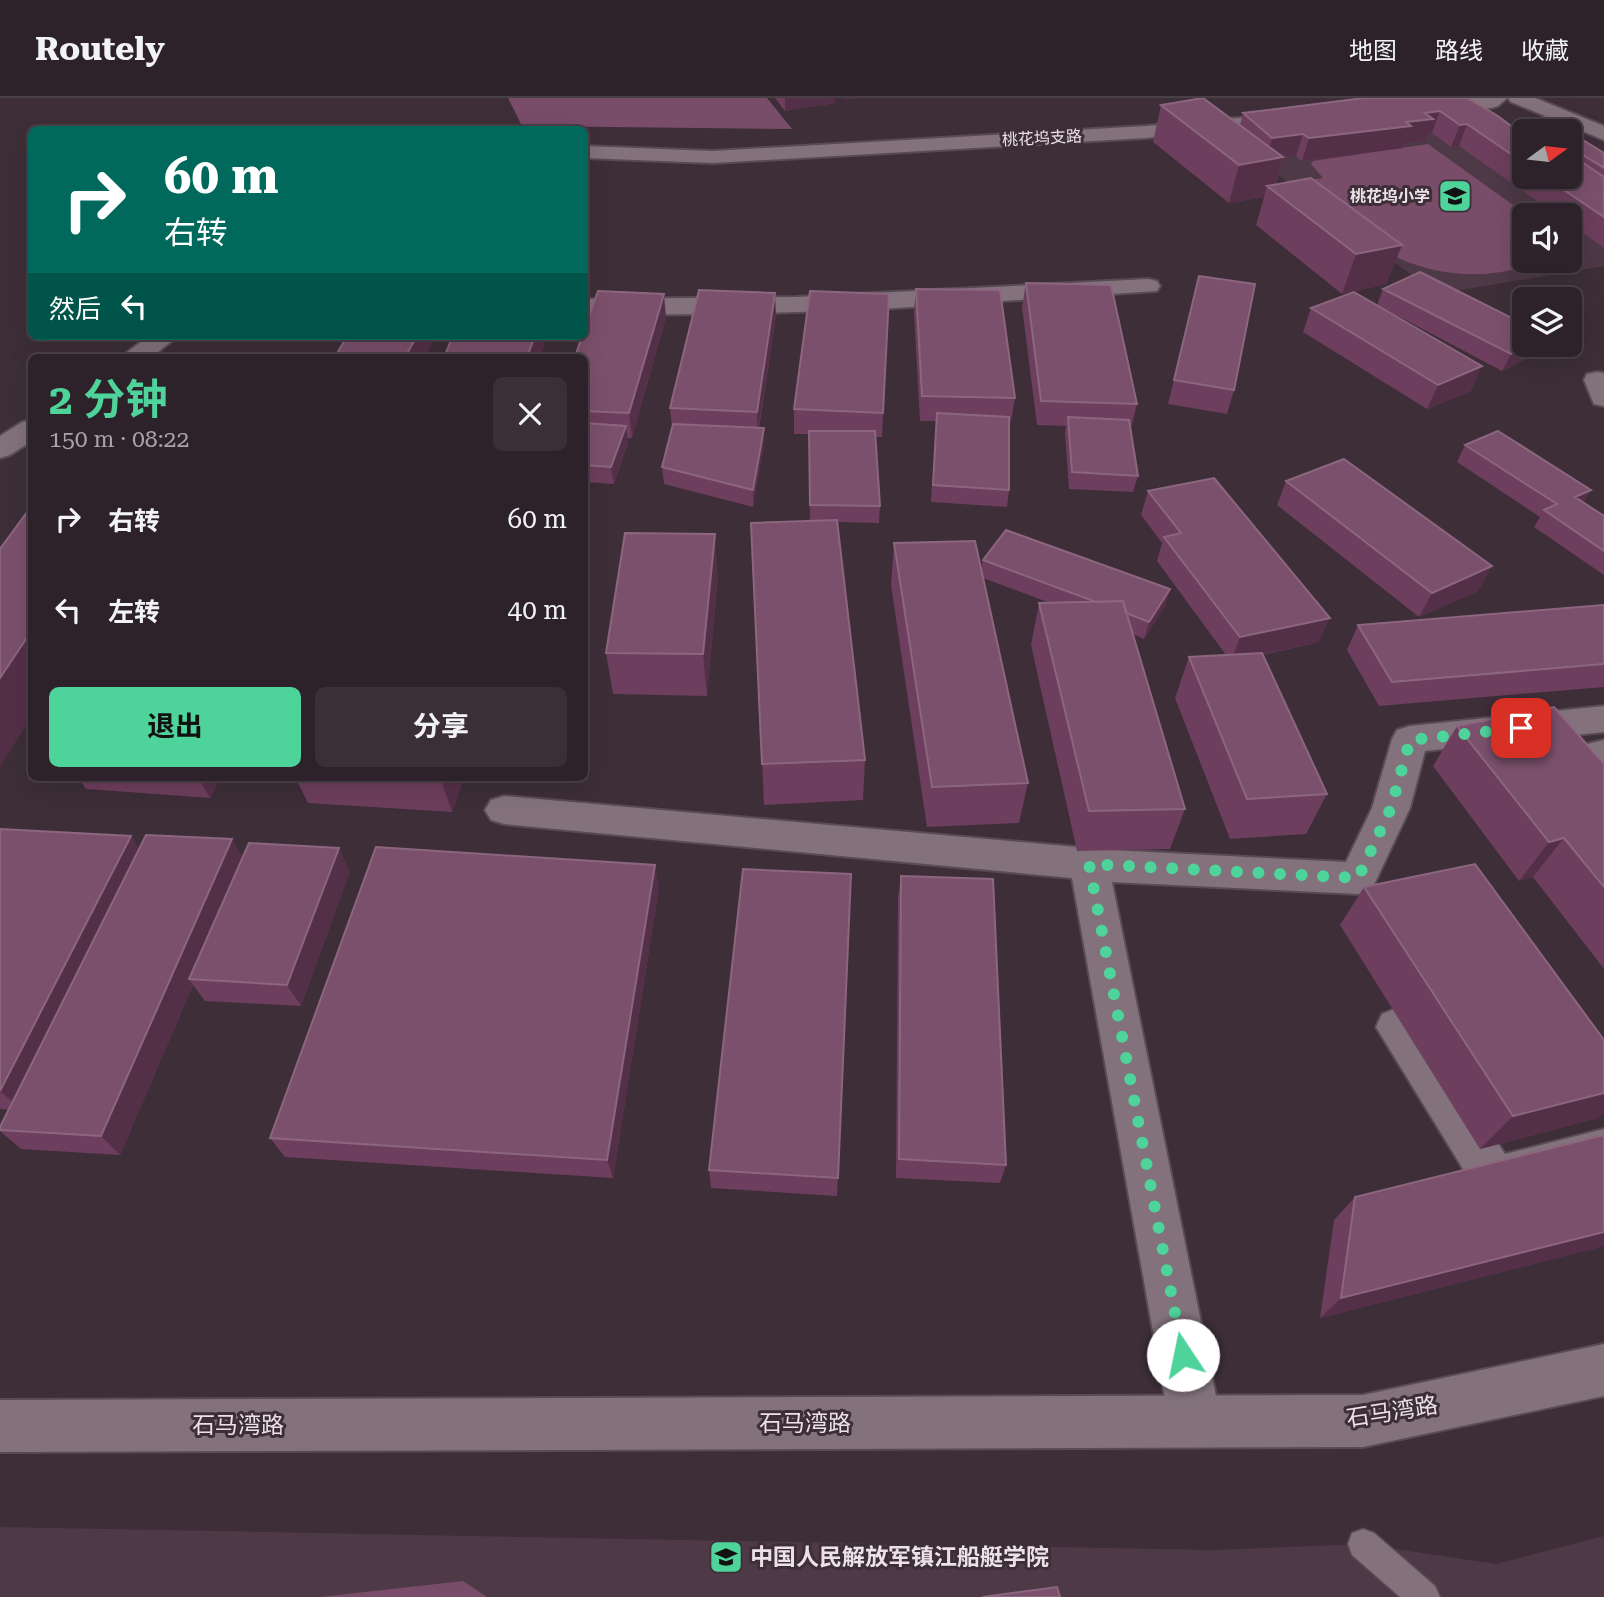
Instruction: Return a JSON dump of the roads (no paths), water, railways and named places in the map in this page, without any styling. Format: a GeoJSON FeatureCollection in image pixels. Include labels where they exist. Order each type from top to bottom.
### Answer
{"type":"FeatureCollection","features":[{"type":"Feature","properties":{"kind":"street"},"geometry":{"type":"LineString","coordinates":[[1408,109],[1491,102],[1497,98]]}},
{"type":"Feature","properties":{"kind":"street"},"geometry":{"type":"LineString","coordinates":[[1518,98],[1604,134]]}},
{"type":"Feature","properties":{"kind":"street","name":"桃花坞支路"},"geometry":{"type":"LineString","coordinates":[[588,152],[713,156],[1146,132],[1311,117]]}},
{"type":"Feature","properties":{"kind":"street"},"geometry":{"type":"LineString","coordinates":[[588,307],[696,309],[867,303],[1148,286]]}},
{"type":"Feature","properties":{"kind":"street"},"geometry":{"type":"LineString","coordinates":[[138,354],[159,340]]}},
{"type":"Feature","properties":{"kind":"street"},"geometry":{"type":"LineString","coordinates":[[1604,381],[1597,380],[1604,398]]}},
{"type":"Feature","properties":{"kind":"street"},"geometry":{"type":"LineString","coordinates":[[0,449],[28,431]]}},
{"type":"Feature","properties":{"kind":"street"},"geometry":{"type":"LineString","coordinates":[[504,810],[1089,864],[1358,878],[1391,808],[1410,740],[1604,719]]}},
{"type":"Feature","properties":{"kind":"street"},"geometry":{"type":"LineString","coordinates":[[1604,754],[1575,761],[1604,791]]}},
{"type":"Feature","properties":{"kind":"street"},"geometry":{"type":"LineString","coordinates":[[1089,864],[1195,1421]]}},
{"type":"Feature","properties":{"kind":"street"},"geometry":{"type":"LineString","coordinates":[[1397,1027],[1495,1179],[1604,1151]]}},
{"type":"Feature","properties":{"kind":"street","name":"石马湾路"},"geometry":{"type":"LineString","coordinates":[[0,1426],[1363,1421],[1604,1370]]}},
{"type":"Feature","properties":{"kind":"lane"},"geometry":{"type":"LineString","coordinates":[[1363,1544],[1424,1597]]}},
{"type":"Feature","properties":{"kind":"place","name":"桃花坞小学"},"geometry":{"type":"Point","coordinates":[1455,196]}},
{"type":"Feature","properties":{"kind":"place","name":"中国人民解放军镇江船艇学院"},"geometry":{"type":"Point","coordinates":[726,1557]}}]}
